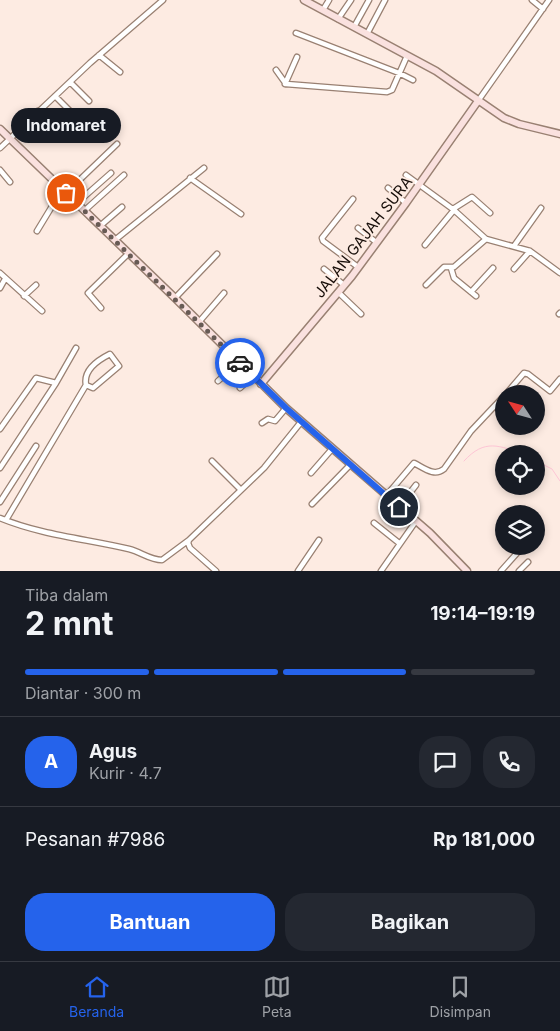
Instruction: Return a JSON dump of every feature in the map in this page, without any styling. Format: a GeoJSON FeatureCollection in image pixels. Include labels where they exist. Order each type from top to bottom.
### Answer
{"type":"FeatureCollection","features":[{"type":"Feature","properties":{"kind":"main road"},"geometry":{"type":"LineString","coordinates":[[304,0],[448,78],[495,113],[510,121],[560,134]]}},
{"type":"Feature","properties":{"kind":"main road","name":"JALAN GAJAH SURA"},"geometry":{"type":"LineString","coordinates":[[261,384],[358,267],[478,101]]}},
{"type":"Feature","properties":{"kind":"main road"},"geometry":{"type":"LineString","coordinates":[[0,129],[286,408],[444,546],[467,571]]}},
{"type":"Feature","properties":{"kind":"street"},"geometry":{"type":"LineString","coordinates":[[0,148],[38,111],[163,0]]}},
{"type":"Feature","properties":{"kind":"street"},"geometry":{"type":"LineString","coordinates":[[323,10],[329,0]]}},
{"type":"Feature","properties":{"kind":"street"},"geometry":{"type":"LineString","coordinates":[[338,19],[350,0]]}},
{"type":"Feature","properties":{"kind":"street"},"geometry":{"type":"LineString","coordinates":[[354,27],[369,0]]}},
{"type":"Feature","properties":{"kind":"street"},"geometry":{"type":"LineString","coordinates":[[367,34],[385,0]]}},
{"type":"Feature","properties":{"kind":"street"},"geometry":{"type":"LineString","coordinates":[[532,0],[543,9]]}},
{"type":"Feature","properties":{"kind":"street"},"geometry":{"type":"LineString","coordinates":[[478,101],[549,0]]}},
{"type":"Feature","properties":{"kind":"street"},"geometry":{"type":"LineString","coordinates":[[296,33],[413,80]]}},
{"type":"Feature","properties":{"kind":"street"},"geometry":{"type":"LineString","coordinates":[[99,56],[120,72]]}},
{"type":"Feature","properties":{"kind":"street"},"geometry":{"type":"LineString","coordinates":[[285,84],[388,92],[392,90],[407,56]]}},
{"type":"Feature","properties":{"kind":"street"},"geometry":{"type":"LineString","coordinates":[[285,84],[297,57]]}},
{"type":"Feature","properties":{"kind":"street"},"geometry":{"type":"LineString","coordinates":[[276,70],[285,84]]}},
{"type":"Feature","properties":{"kind":"street"},"geometry":{"type":"LineString","coordinates":[[70,82],[89,101]]}},
{"type":"Feature","properties":{"kind":"street"},"geometry":{"type":"LineString","coordinates":[[55,96],[73,114]]}},
{"type":"Feature","properties":{"kind":"street"},"geometry":{"type":"LineString","coordinates":[[38,111],[58,130]]}},
{"type":"Feature","properties":{"kind":"street"},"geometry":{"type":"LineString","coordinates":[[66,193],[116,144]]}},
{"type":"Feature","properties":{"kind":"street"},"geometry":{"type":"LineString","coordinates":[[115,240],[204,168]]}},
{"type":"Feature","properties":{"kind":"street"},"geometry":{"type":"LineString","coordinates":[[0,170],[10,182]]}},
{"type":"Feature","properties":{"kind":"street"},"geometry":{"type":"LineString","coordinates":[[77,203],[111,173]]}},
{"type":"Feature","properties":{"kind":"street"},"geometry":{"type":"LineString","coordinates":[[84,211],[124,175]]}},
{"type":"Feature","properties":{"kind":"street"},"geometry":{"type":"LineString","coordinates":[[406,176],[453,209],[486,239],[530,251],[560,272]]}},
{"type":"Feature","properties":{"kind":"street"},"geometry":{"type":"LineString","coordinates":[[190,178],[241,214]]}},
{"type":"Feature","properties":{"kind":"street"},"geometry":{"type":"LineString","coordinates":[[388,188],[406,203]]}},
{"type":"Feature","properties":{"kind":"street"},"geometry":{"type":"LineString","coordinates":[[425,245],[453,209],[472,197],[490,213]]}},
{"type":"Feature","properties":{"kind":"street"},"geometry":{"type":"LineString","coordinates":[[353,199],[322,238],[358,267]]}},
{"type":"Feature","properties":{"kind":"street"},"geometry":{"type":"LineString","coordinates":[[37,231],[54,203]]}},
{"type":"Feature","properties":{"kind":"street"},"geometry":{"type":"LineString","coordinates":[[100,226],[122,207]]}},
{"type":"Feature","properties":{"kind":"street"},"geometry":{"type":"LineString","coordinates":[[514,246],[541,208]]}},
{"type":"Feature","properties":{"kind":"street"},"geometry":{"type":"LineString","coordinates":[[358,228],[376,242]]}},
{"type":"Feature","properties":{"kind":"street"},"geometry":{"type":"LineString","coordinates":[[426,285],[444,267],[454,267],[486,239]]}},
{"type":"Feature","properties":{"kind":"street"},"geometry":{"type":"LineString","coordinates":[[514,269],[530,251]]}},
{"type":"Feature","properties":{"kind":"street"},"geometry":{"type":"LineString","coordinates":[[101,308],[88,293],[128,253]]}},
{"type":"Feature","properties":{"kind":"street"},"geometry":{"type":"LineString","coordinates":[[175,298],[217,254]]}},
{"type":"Feature","properties":{"kind":"street"},"geometry":{"type":"LineString","coordinates":[[450,268],[454,278],[476,296]]}},
{"type":"Feature","properties":{"kind":"street"},"geometry":{"type":"LineString","coordinates":[[471,292],[493,268]]}},
{"type":"Feature","properties":{"kind":"street"},"geometry":{"type":"LineString","coordinates":[[324,269],[344,285]]}},
{"type":"Feature","properties":{"kind":"street"},"geometry":{"type":"LineString","coordinates":[[0,273],[42,311]]}},
{"type":"Feature","properties":{"kind":"street"},"geometry":{"type":"LineString","coordinates":[[0,288],[5,279]]}},
{"type":"Feature","properties":{"kind":"street"},"geometry":{"type":"LineString","coordinates":[[24,296],[36,285]]}},
{"type":"Feature","properties":{"kind":"street"},"geometry":{"type":"LineString","coordinates":[[338,292],[361,314]]}},
{"type":"Feature","properties":{"kind":"street"},"geometry":{"type":"LineString","coordinates":[[199,322],[224,293]]}},
{"type":"Feature","properties":{"kind":"street"},"geometry":{"type":"LineString","coordinates":[[0,468],[56,383],[76,348]]}},
{"type":"Feature","properties":{"kind":"street"},"geometry":{"type":"LineString","coordinates":[[6,520],[86,385],[85,380],[93,365],[110,354],[119,366],[93,388],[86,385]]}},
{"type":"Feature","properties":{"kind":"street"},"geometry":{"type":"LineString","coordinates":[[218,381],[239,362]]}},
{"type":"Feature","properties":{"kind":"street"},"geometry":{"type":"LineString","coordinates":[[514,385],[524,373],[542,385]]}},
{"type":"Feature","properties":{"kind":"street"},"geometry":{"type":"LineString","coordinates":[[240,388],[253,376]]}},
{"type":"Feature","properties":{"kind":"street"},"geometry":{"type":"LineString","coordinates":[[0,429],[36,378],[56,383]]}},
{"type":"Feature","properties":{"kind":"street"},"geometry":{"type":"LineString","coordinates":[[545,387],[550,391],[560,379]]}},
{"type":"Feature","properties":{"kind":"street"},"geometry":{"type":"LineString","coordinates":[[386,496],[414,463],[429,472],[440,473],[471,431],[495,406]]}},
{"type":"Feature","properties":{"kind":"street"},"geometry":{"type":"LineString","coordinates":[[262,423],[268,419],[275,421],[286,408]]}},
{"type":"Feature","properties":{"kind":"street"},"geometry":{"type":"LineString","coordinates":[[0,518],[63,536],[129,549],[157,560],[162,560],[189,540],[264,468],[301,422]]}},
{"type":"Feature","properties":{"kind":"street"},"geometry":{"type":"LineString","coordinates":[[0,502],[36,446]]}},
{"type":"Feature","properties":{"kind":"street"},"geometry":{"type":"LineString","coordinates":[[312,473],[332,449]]}},
{"type":"Feature","properties":{"kind":"street"},"geometry":{"type":"LineString","coordinates":[[212,461],[241,490]]}},
{"type":"Feature","properties":{"kind":"street"},"geometry":{"type":"LineString","coordinates":[[312,504],[350,465]]}},
{"type":"Feature","properties":{"kind":"street"},"geometry":{"type":"LineString","coordinates":[[399,507],[416,485]]}},
{"type":"Feature","properties":{"kind":"street"},"geometry":{"type":"LineString","coordinates":[[381,571],[416,521]]}},
{"type":"Feature","properties":{"kind":"street"},"geometry":{"type":"LineString","coordinates":[[374,522],[399,543]]}},
{"type":"Feature","properties":{"kind":"street"},"geometry":{"type":"LineString","coordinates":[[189,540],[190,548],[213,570]]}},
{"type":"Feature","properties":{"kind":"street"},"geometry":{"type":"LineString","coordinates":[[298,571],[320,540]]}},
{"type":"Feature","properties":{"kind":"street"},"geometry":{"type":"LineString","coordinates":[[502,571],[515,555]]}},
{"type":"Feature","properties":{"kind":"street"},"geometry":{"type":"LineString","coordinates":[[519,571],[528,562]]}},
{"type":"Feature","properties":{"kind":"waterway"},"geometry":{"type":"LineString","coordinates":[[464,461],[479,449],[495,446]]}},
{"type":"Feature","properties":{"kind":"waterway"},"geometry":{"type":"LineString","coordinates":[[545,466],[552,469],[560,481]]}},
{"type":"Feature","properties":{"kind":"way so far"},"geometry":{"type":"LineString","coordinates":[[66,193],[240,363]]}},
{"type":"Feature","properties":{"kind":"place","name":"Indomaret"},"geometry":{"type":"Point","coordinates":[66,193]}},
{"type":"Feature","properties":{"kind":"route"},"geometry":{"type":"LineString","coordinates":[[240,363],[286,408],[399,507]]}}]}
